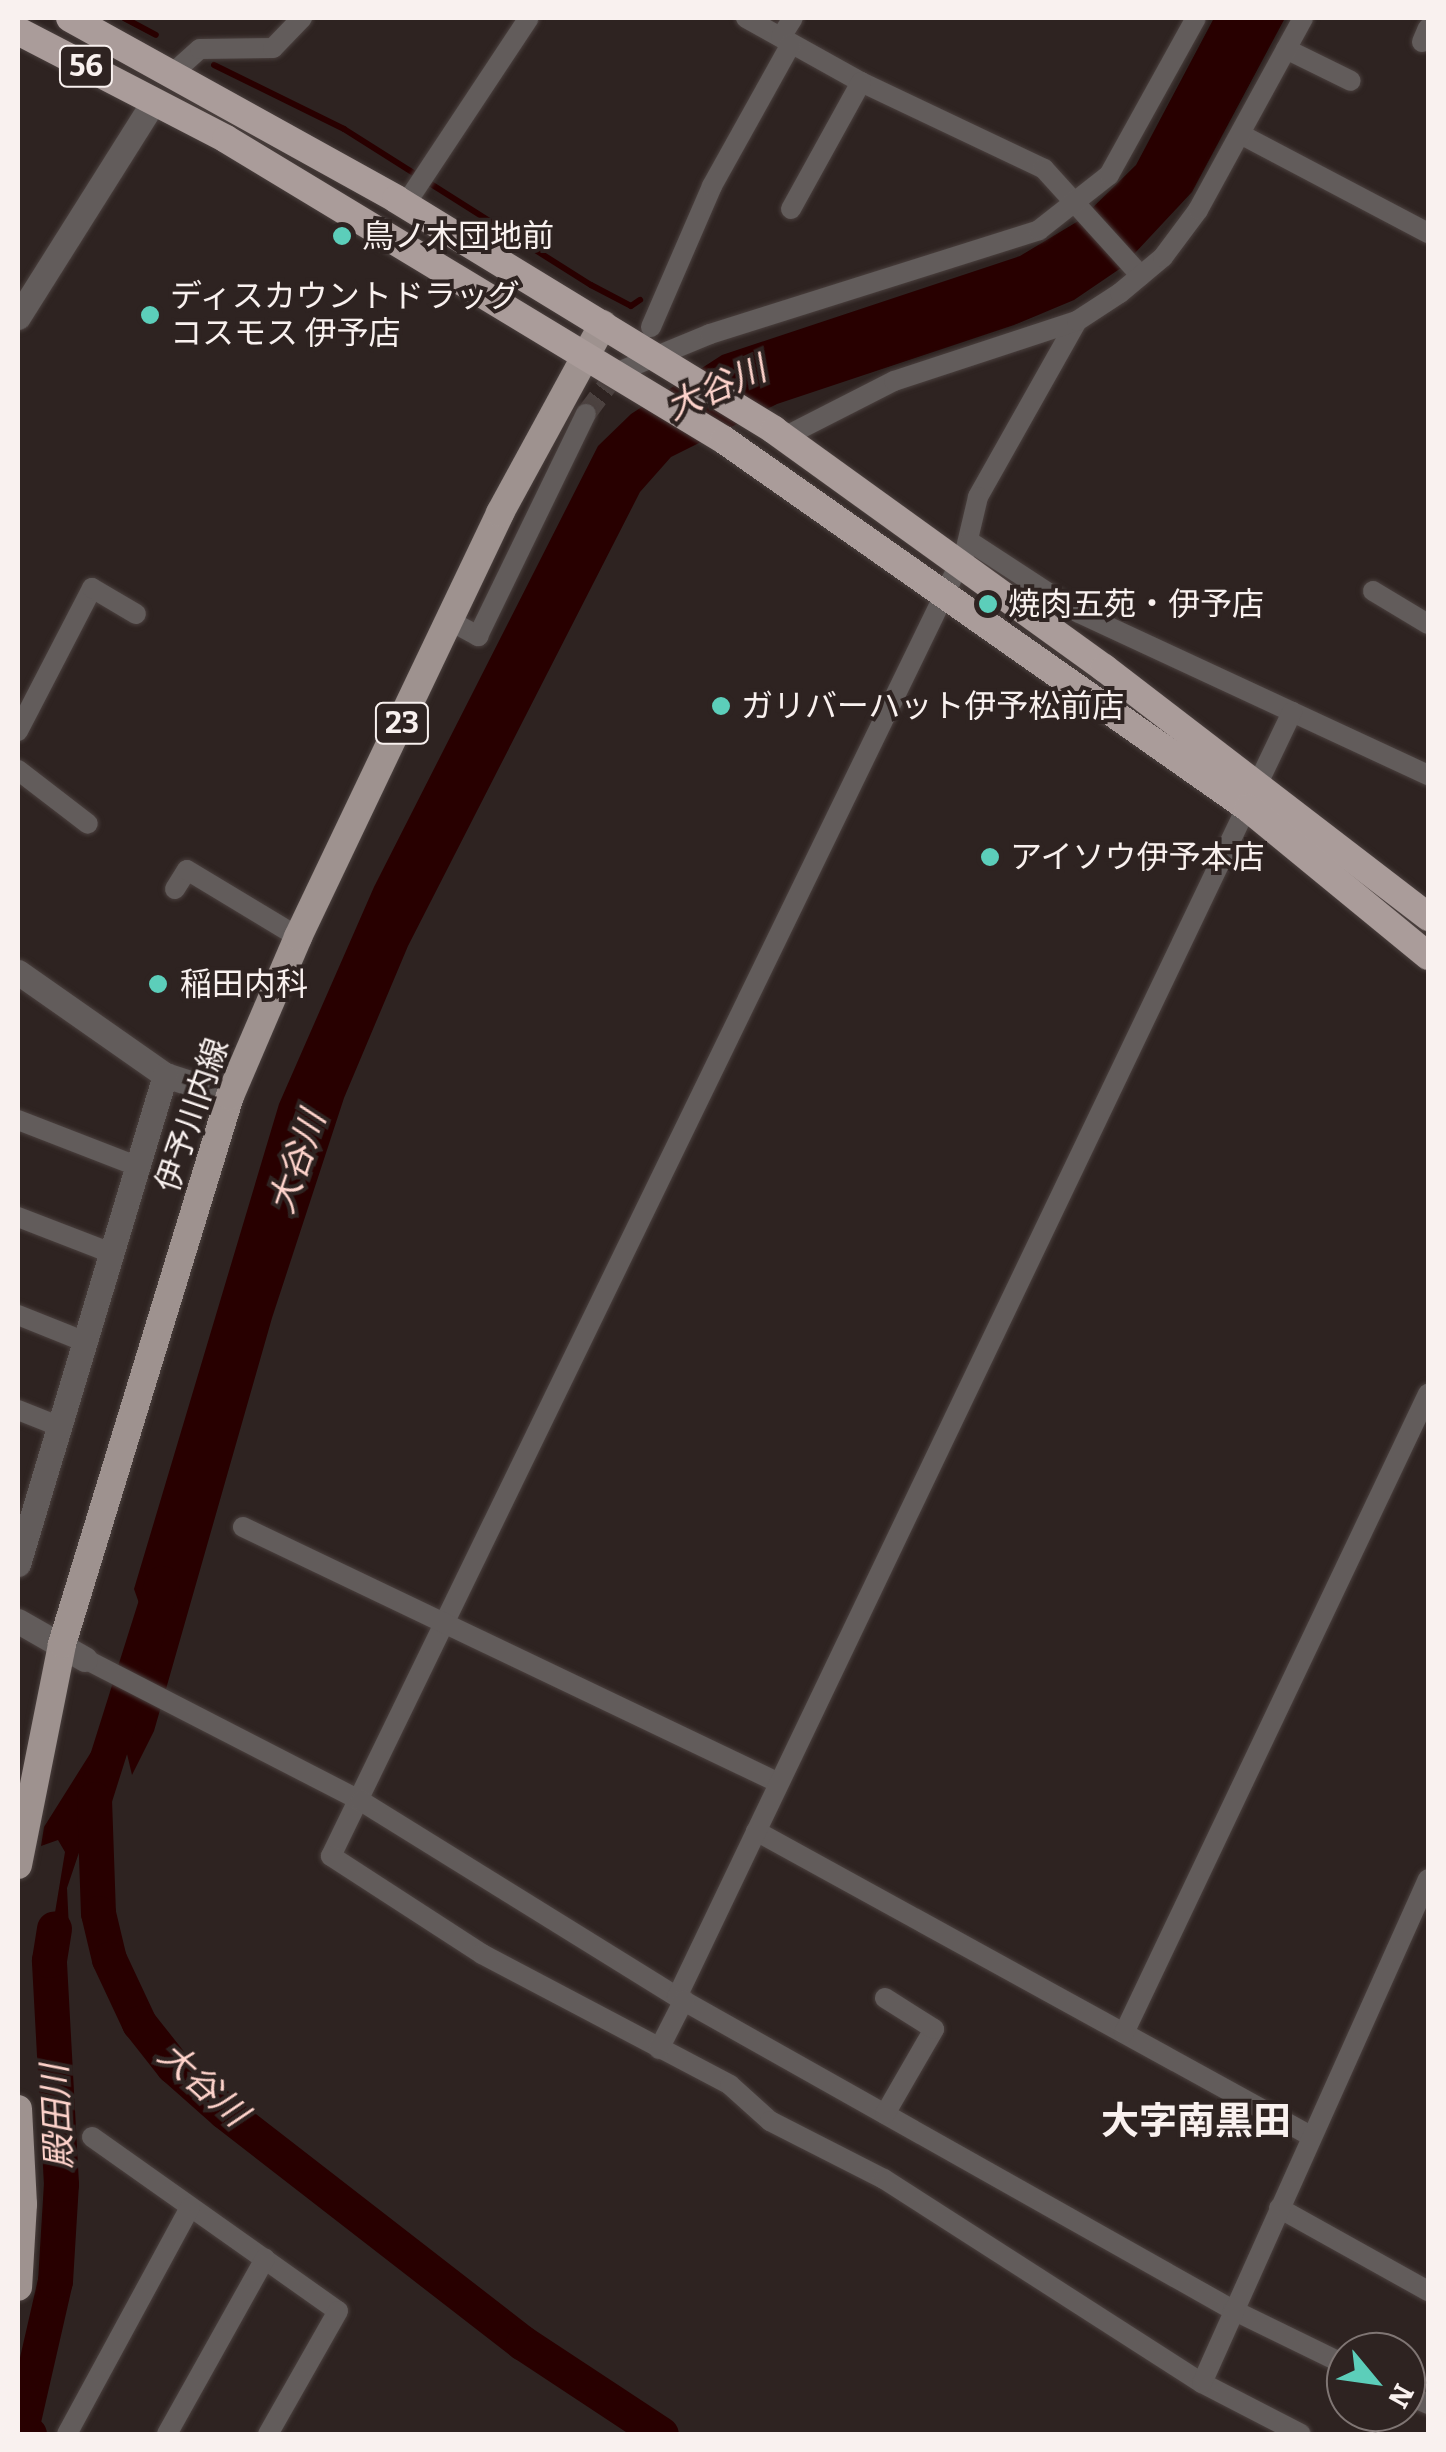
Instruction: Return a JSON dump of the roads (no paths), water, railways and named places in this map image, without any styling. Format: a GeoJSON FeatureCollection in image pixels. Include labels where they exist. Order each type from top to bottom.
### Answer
{"type":"FeatureCollection","features":[{"type":"Feature","properties":{"kind":"highway","name":"56"},"geometry":{"type":"LineString","coordinates":[[70,18],[405,205],[666,362],[962,553],[1254,797],[1428,956]]}},
{"type":"Feature","properties":{"kind":"highway","name":"56"},"geometry":{"type":"LineString","coordinates":[[18,30],[154,101],[724,440],[941,596],[1254,797],[1428,918]]}},
{"type":"Feature","properties":{"kind":"highway","name":"56"},"geometry":{"type":"LineString","coordinates":[[154,101],[174,73]]}},
{"type":"Feature","properties":{"kind":"main road","name":"伊予川内線"},"geometry":{"type":"LineString","coordinates":[[18,1865],[30,1779],[73,1651],[230,1096],[298,937],[452,622],[500,514],[603,324]]}},
{"type":"Feature","properties":{"kind":"main road"},"geometry":{"type":"LineString","coordinates":[[18,2108],[23,2204],[18,2287]]}},
{"type":"Feature","properties":{"kind":"street"},"geometry":{"type":"LineString","coordinates":[[174,73],[200,48],[273,48],[302,18]]}},
{"type":"Feature","properties":{"kind":"street"},"geometry":{"type":"LineString","coordinates":[[405,205],[528,18]]}},
{"type":"Feature","properties":{"kind":"street"},"geometry":{"type":"LineString","coordinates":[[746,18],[862,82],[1044,169],[1082,204],[1138,272]]}},
{"type":"Feature","properties":{"kind":"street"},"geometry":{"type":"LineString","coordinates":[[651,327],[712,186],[786,40],[792,18]]}},
{"type":"Feature","properties":{"kind":"street"},"geometry":{"type":"LineString","coordinates":[[612,374],[666,362],[1002,246],[1082,204],[1110,175],[1132,140],[1196,18]]}},
{"type":"Feature","properties":{"kind":"street"},"geometry":{"type":"LineString","coordinates":[[779,434],[894,382],[1076,321],[1138,272],[1181,235],[1242,135],[1303,18]]}},
{"type":"Feature","properties":{"kind":"street"},"geometry":{"type":"LineString","coordinates":[[1286,50],[1351,82]]}},
{"type":"Feature","properties":{"kind":"street"},"geometry":{"type":"LineString","coordinates":[[791,208],[862,82]]}},
{"type":"Feature","properties":{"kind":"street"},"geometry":{"type":"LineString","coordinates":[[18,317],[154,101]]}},
{"type":"Feature","properties":{"kind":"street"},"geometry":{"type":"LineString","coordinates":[[1242,135],[1428,233]]}},
{"type":"Feature","properties":{"kind":"street"},"geometry":{"type":"LineString","coordinates":[[1076,321],[1010,432],[978,497],[962,553],[361,1801],[331,1856],[482,1954],[730,2084],[770,2121],[821,2152],[884,2179],[1202,2384],[1301,2434]]}},
{"type":"Feature","properties":{"kind":"street"},"geometry":{"type":"LineString","coordinates":[[452,622],[478,636],[586,414]]}},
{"type":"Feature","properties":{"kind":"street"},"geometry":{"type":"LineString","coordinates":[[962,553],[1079,613],[1428,775]]}},
{"type":"Feature","properties":{"kind":"street"},"geometry":{"type":"LineString","coordinates":[[18,730],[92,588],[136,614]]}},
{"type":"Feature","properties":{"kind":"street"},"geometry":{"type":"LineString","coordinates":[[1373,591],[1428,624]]}},
{"type":"Feature","properties":{"kind":"street"},"geometry":{"type":"LineString","coordinates":[[659,2049],[756,1830],[1292,712]]}},
{"type":"Feature","properties":{"kind":"street"},"geometry":{"type":"LineString","coordinates":[[18,770],[88,824]]}},
{"type":"Feature","properties":{"kind":"street"},"geometry":{"type":"LineString","coordinates":[[175,889],[186,870],[298,937]]}},
{"type":"Feature","properties":{"kind":"street"},"geometry":{"type":"LineString","coordinates":[[18,972],[166,1075],[230,1096]]}},
{"type":"Feature","properties":{"kind":"street"},"geometry":{"type":"LineString","coordinates":[[18,1564],[26,1511],[61,1428],[88,1344],[166,1075]]}},
{"type":"Feature","properties":{"kind":"street"},"geometry":{"type":"LineString","coordinates":[[18,1120],[139,1167]]}},
{"type":"Feature","properties":{"kind":"street"},"geometry":{"type":"LineString","coordinates":[[18,1218],[114,1254]]}},
{"type":"Feature","properties":{"kind":"street"},"geometry":{"type":"LineString","coordinates":[[18,1314],[88,1344]]}},
{"type":"Feature","properties":{"kind":"street"},"geometry":{"type":"LineString","coordinates":[[1124,2033],[1428,1394]]}},
{"type":"Feature","properties":{"kind":"street"},"geometry":{"type":"LineString","coordinates":[[18,1410],[61,1428]]}},
{"type":"Feature","properties":{"kind":"street"},"geometry":{"type":"LineString","coordinates":[[243,1527],[779,1783]]}},
{"type":"Feature","properties":{"kind":"street"},"geometry":{"type":"LineString","coordinates":[[18,1622],[173,1708],[361,1801],[681,1999],[1234,2310],[1326,2355]]}},
{"type":"Feature","properties":{"kind":"street"},"geometry":{"type":"LineString","coordinates":[[756,1830],[1309,2135]]}},
{"type":"Feature","properties":{"kind":"street"},"geometry":{"type":"LineString","coordinates":[[1202,2384],[1309,2135],[1427,1888]]}},
{"type":"Feature","properties":{"kind":"street"},"geometry":{"type":"LineString","coordinates":[[884,2114],[934,2028],[898,1998]]}},
{"type":"Feature","properties":{"kind":"street"},"geometry":{"type":"LineString","coordinates":[[92,2138],[338,2311],[268,2434]]}},
{"type":"Feature","properties":{"kind":"street"},"geometry":{"type":"LineString","coordinates":[[67,2434],[190,2206]]}},
{"type":"Feature","properties":{"kind":"street"},"geometry":{"type":"LineString","coordinates":[[1279,2208],[1428,2291]]}},
{"type":"Feature","properties":{"kind":"street"},"geometry":{"type":"LineString","coordinates":[[167,2434],[265,2260]]}},
{"type":"Feature","properties":{"kind":"water"},"geometry":{"type":"Polygon","coordinates":[[[1214,18],[1285,18],[1192,192],[1121,268],[1074,300],[1014,325],[777,404],[671,457],[640,492],[408,946],[344,1098],[272,1318],[154,1731],[132,1775],[127,1754],[123,1758],[89,1823],[67,1888],[69,1929],[60,1926],[54,1973],[45,1973],[65,1852],[58,1840],[41,1846],[44,1827],[149,1660],[152,1640],[134,1589],[279,1104],[374,887],[598,446],[631,414],[722,355],[1020,256],[1080,220],[1136,165],[1214,18]]]}},
{"type":"Feature","properties":{"kind":"waterway"},"geometry":{"type":"LineString","coordinates":[[124,18],[156,35]]}},
{"type":"Feature","properties":{"kind":"waterway"},"geometry":{"type":"LineString","coordinates":[[214,65],[344,129],[591,285],[631,306],[640,300]]}},
{"type":"Feature","properties":{"kind":"waterway","name":"大谷川"},"geometry":{"type":"LineString","coordinates":[[162,1583],[94,1799],[98,1913],[109,1959],[139,2023],[173,2066],[225,2112],[523,2343],[661,2434]]}},
{"type":"Feature","properties":{"kind":"waterway","name":"殿田川"},"geometry":{"type":"LineString","coordinates":[[29,2434],[21,2429],[55,2281],[61,2184],[49,1960],[54,1928]]}},
{"type":"Feature","properties":{"kind":"tunnel"},"geometry":{"type":"LineString","coordinates":[[586,414],[623,364]]}},
{"type":"Feature","properties":{"kind":"place","name":"鳥ノ木団地前"},"geometry":{"type":"Point","coordinates":[342,236]}},
{"type":"Feature","properties":{"kind":"place","name":"ディスカウントドラッグ コスモス 伊予店"},"geometry":{"type":"Point","coordinates":[150,315]}},
{"type":"Feature","properties":{"kind":"place","name":"焼肉五苑・伊予店"},"geometry":{"type":"Point","coordinates":[988,604]}},
{"type":"Feature","properties":{"kind":"place","name":"ガリバーハット伊予松前店"},"geometry":{"type":"Point","coordinates":[721,706]}},
{"type":"Feature","properties":{"kind":"place","name":"アイソウ伊予本店"},"geometry":{"type":"Point","coordinates":[990,857]}},
{"type":"Feature","properties":{"kind":"place","name":"稲田内科"},"geometry":{"type":"Point","coordinates":[158,984]}},
{"type":"Feature","properties":{"kind":"district","name":"大字南黒田"},"geometry":{"type":"Point","coordinates":[1196,2122]}}]}
